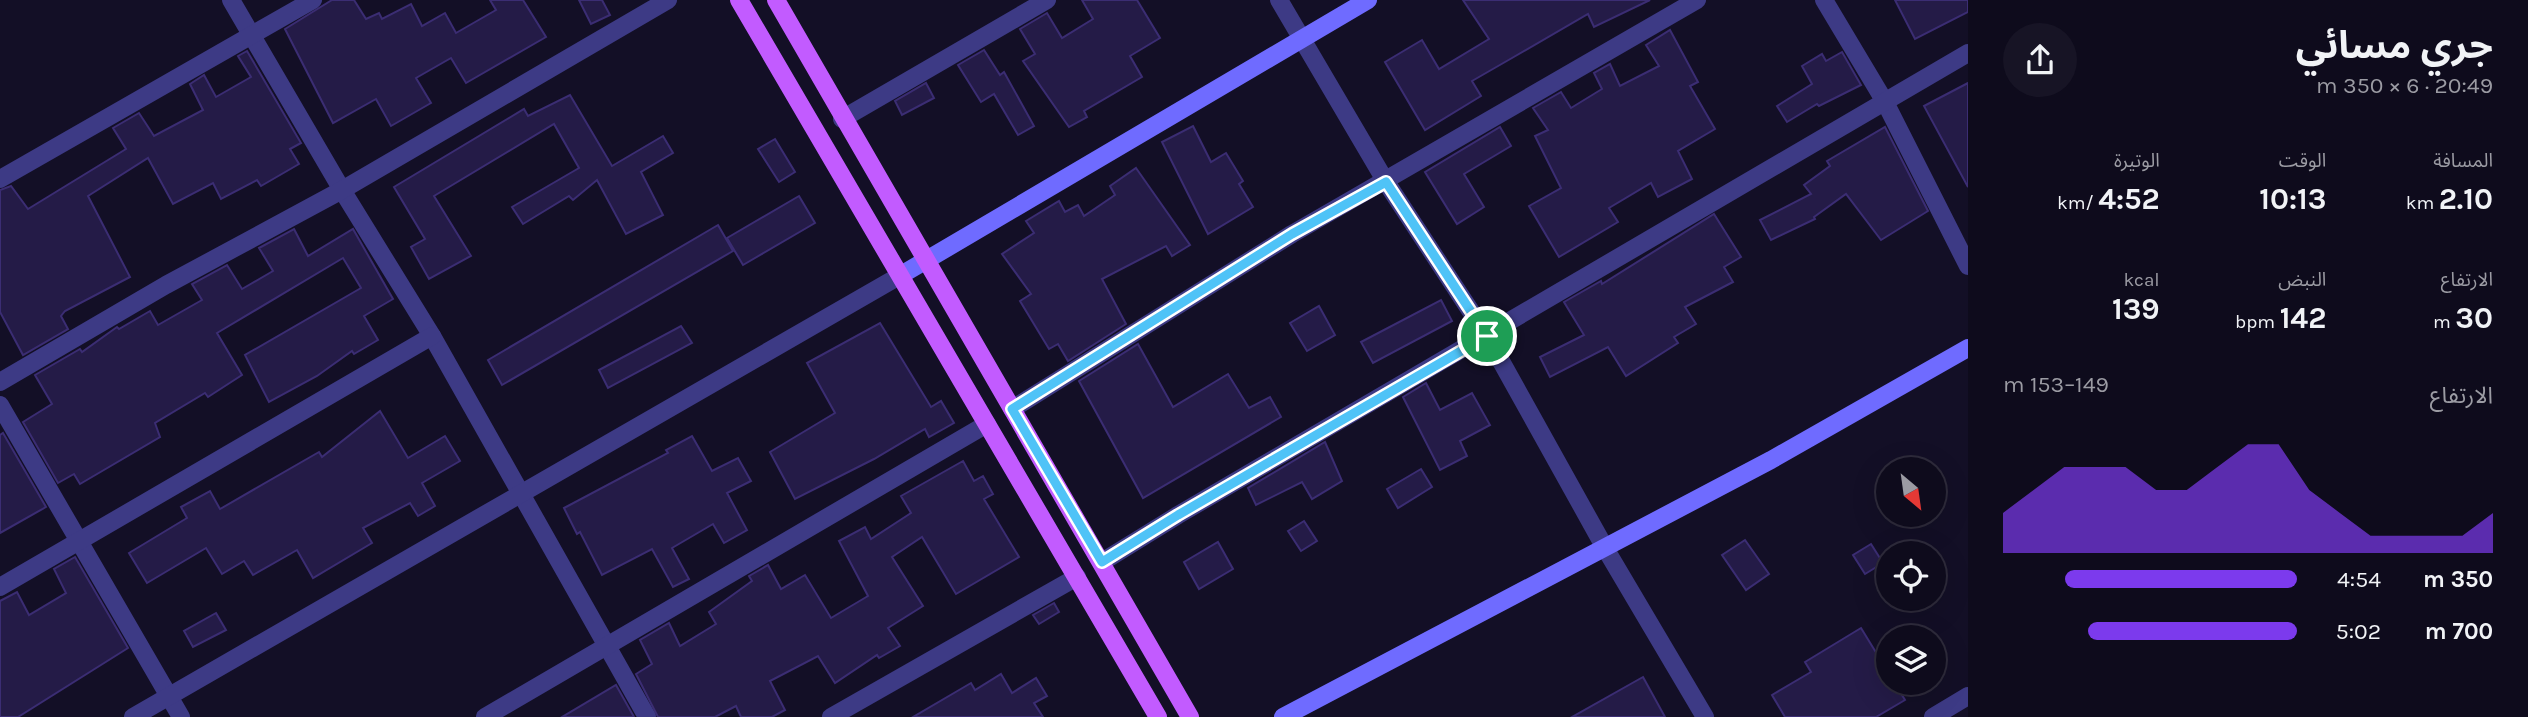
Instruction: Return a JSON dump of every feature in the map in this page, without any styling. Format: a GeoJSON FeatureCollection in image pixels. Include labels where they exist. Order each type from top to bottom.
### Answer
{"type":"FeatureCollection","features":[{"type":"Feature","properties":{"kind":"main road"},"geometry":{"type":"LineString","coordinates":[[739,0],[1158,717]]}},
{"type":"Feature","properties":{"kind":"main road"},"geometry":{"type":"LineString","coordinates":[[776,0],[842,120],[1190,717]]}},
{"type":"Feature","properties":{"kind":"street"},"geometry":{"type":"LineString","coordinates":[[231,0],[342,190],[432,336],[647,717]]}},
{"type":"Feature","properties":{"kind":"street"},"geometry":{"type":"LineString","coordinates":[[0,179],[313,0]]}},
{"type":"Feature","properties":{"kind":"street"},"geometry":{"type":"LineString","coordinates":[[0,382],[166,285],[342,190],[668,0]]}},
{"type":"Feature","properties":{"kind":"street"},"geometry":{"type":"LineString","coordinates":[[842,120],[1047,0]]}},
{"type":"Feature","properties":{"kind":"street"},"geometry":{"type":"LineString","coordinates":[[1279,0],[1386,182],[1487,336],[1605,548],[1705,717]]}},
{"type":"Feature","properties":{"kind":"street"},"geometry":{"type":"LineString","coordinates":[[133,717],[901,275],[1368,0]]}},
{"type":"Feature","properties":{"kind":"street"},"geometry":{"type":"LineString","coordinates":[[1012,409],[1292,234],[1697,0]]}},
{"type":"Feature","properties":{"kind":"street"},"geometry":{"type":"LineString","coordinates":[[1824,0],[1885,102],[1968,266]]}},
{"type":"Feature","properties":{"kind":"street"},"geometry":{"type":"LineString","coordinates":[[1102,562],[1968,53]]}},
{"type":"Feature","properties":{"kind":"street"},"geometry":{"type":"LineString","coordinates":[[0,587],[432,336]]}},
{"type":"Feature","properties":{"kind":"street"},"geometry":{"type":"LineString","coordinates":[[1283,717],[1771,460],[1968,348]]}},
{"type":"Feature","properties":{"kind":"street"},"geometry":{"type":"LineString","coordinates":[[0,405],[181,717]]}},
{"type":"Feature","properties":{"kind":"street"},"geometry":{"type":"LineString","coordinates":[[485,717],[987,424]]}},
{"type":"Feature","properties":{"kind":"street"},"geometry":{"type":"LineString","coordinates":[[831,717],[1077,577]]}},
{"type":"Feature","properties":{"kind":"street"},"geometry":{"type":"LineString","coordinates":[[1933,717],[1968,696]]}},
{"type":"Feature","properties":{"kind":"building"},"geometry":{"type":"Polygon","coordinates":[[[332,0],[354,0],[366,19],[379,13],[382,19],[411,4],[422,26],[445,13],[456,33],[496,10],[490,0],[523,0],[546,37],[466,83],[451,58],[416,78],[431,103],[391,126],[376,99],[333,123],[285,29],[332,0]]]}},
{"type":"Feature","properties":{"kind":"building"},"geometry":{"type":"Polygon","coordinates":[[[579,0],[602,0],[610,15],[591,24],[579,0]]]}},
{"type":"Feature","properties":{"kind":"building"},"geometry":{"type":"Polygon","coordinates":[[[1082,0],[1137,0],[1160,38],[1130,56],[1142,77],[1084,111],[1087,117],[1069,127],[1023,61],[1035,54],[1020,29],[1047,13],[1062,38],[1093,19],[1082,0]]]}},
{"type":"Feature","properties":{"kind":"building"},"geometry":{"type":"Polygon","coordinates":[[[1463,0],[1650,0],[1594,27],[1588,14],[1472,81],[1481,96],[1425,130],[1385,62],[1422,40],[1439,69],[1489,39],[1463,0]]]}},
{"type":"Feature","properties":{"kind":"building"},"geometry":{"type":"Polygon","coordinates":[[[1895,0],[1968,0],[1968,12],[1915,39],[1895,0]]]}},
{"type":"Feature","properties":{"kind":"building"},"geometry":{"type":"Polygon","coordinates":[[[1670,30],[1698,82],[1690,86],[1715,129],[1678,151],[1692,179],[1658,197],[1651,183],[1609,208],[1618,222],[1559,257],[1529,206],[1561,188],[1535,136],[1548,130],[1533,108],[1561,92],[1571,108],[1602,89],[1594,73],[1610,64],[1620,86],[1659,66],[1646,45],[1670,30]]]}},
{"type":"Feature","properties":{"kind":"building"},"geometry":{"type":"Polygon","coordinates":[[[984,50],[1000,75],[1004,72],[1034,126],[1018,135],[994,94],[981,102],[958,65],[984,50]]]}},
{"type":"Feature","properties":{"kind":"building"},"geometry":{"type":"Polygon","coordinates":[[[247,51],[301,143],[290,149],[299,164],[261,186],[257,180],[221,199],[213,183],[173,204],[148,158],[88,196],[130,277],[65,311],[61,316],[68,329],[23,355],[0,312],[0,190],[11,186],[28,209],[126,149],[113,128],[139,113],[154,136],[203,110],[190,84],[204,75],[216,97],[251,77],[238,56],[247,51]]]}},
{"type":"Feature","properties":{"kind":"building"},"geometry":{"type":"Polygon","coordinates":[[[1842,52],[1861,85],[1819,106],[1817,104],[1787,122],[1777,106],[1812,84],[1802,66],[1822,54],[1826,61],[1842,52]]]}},
{"type":"Feature","properties":{"kind":"building"},"geometry":{"type":"Polygon","coordinates":[[[926,83],[934,98],[902,115],[895,101],[926,83]]]}},
{"type":"Feature","properties":{"kind":"building"},"geometry":{"type":"Polygon","coordinates":[[[1968,83],[1968,187],[1924,106],[1968,83]]]}},
{"type":"Feature","properties":{"kind":"building"},"geometry":{"type":"Polygon","coordinates":[[[570,95],[612,166],[663,136],[673,153],[641,172],[663,215],[626,234],[597,180],[573,200],[569,196],[523,224],[512,207],[579,168],[554,124],[434,196],[471,256],[429,279],[411,247],[425,239],[394,187],[524,109],[528,116],[570,95]]]}},
{"type":"Feature","properties":{"kind":"building"},"geometry":{"type":"Polygon","coordinates":[[[1193,126],[1211,162],[1226,153],[1243,181],[1239,184],[1253,207],[1208,234],[1162,142],[1193,126]]]}},
{"type":"Feature","properties":{"kind":"building"},"geometry":{"type":"Polygon","coordinates":[[[1500,127],[1511,146],[1464,174],[1484,207],[1457,224],[1425,172],[1500,127]]]}},
{"type":"Feature","properties":{"kind":"building"},"geometry":{"type":"Polygon","coordinates":[[[1885,127],[1928,211],[1881,240],[1846,194],[1814,217],[1815,219],[1771,240],[1760,220],[1811,194],[1804,185],[1830,166],[1827,161],[1885,127]]]}},
{"type":"Feature","properties":{"kind":"building"},"geometry":{"type":"Polygon","coordinates":[[[775,139],[795,172],[779,182],[758,149],[775,139]]]}},
{"type":"Feature","properties":{"kind":"building"},"geometry":{"type":"Polygon","coordinates":[[[1136,168],[1190,245],[1172,256],[1166,246],[1102,279],[1126,324],[1068,361],[1058,344],[1049,349],[1020,301],[1031,294],[1002,254],[1034,233],[1026,221],[1059,201],[1065,212],[1078,205],[1084,216],[1115,195],[1110,186],[1136,168]]]}},
{"type":"Feature","properties":{"kind":"building"},"geometry":{"type":"Polygon","coordinates":[[[799,196],[815,223],[743,265],[727,238],[799,196]]]}},
{"type":"Feature","properties":{"kind":"building"},"geometry":{"type":"Polygon","coordinates":[[[1714,214],[1741,257],[1724,267],[1733,282],[1685,307],[1696,324],[1674,337],[1678,343],[1626,376],[1608,347],[1550,377],[1540,357],[1584,335],[1564,302],[1601,281],[1602,284],[1714,214]]]}},
{"type":"Feature","properties":{"kind":"building"},"geometry":{"type":"Polygon","coordinates":[[[718,225],[733,251],[502,385],[488,360],[718,225]]]}},
{"type":"Feature","properties":{"kind":"building"},"geometry":{"type":"Polygon","coordinates":[[[294,229],[308,256],[353,229],[393,299],[364,316],[378,340],[354,354],[352,351],[317,376],[269,402],[245,355],[361,288],[343,258],[217,333],[242,375],[208,397],[205,393],[155,423],[160,437],[80,484],[74,474],[58,483],[23,422],[52,404],[35,375],[80,349],[82,352],[117,327],[119,329],[150,311],[158,325],[202,300],[192,284],[227,265],[242,289],[273,271],[259,248],[294,229]]]}},
{"type":"Feature","properties":{"kind":"building"},"geometry":{"type":"Polygon","coordinates":[[[1441,300],[1452,321],[1373,363],[1361,342],[1441,300]]]}},
{"type":"Feature","properties":{"kind":"building"},"geometry":{"type":"Polygon","coordinates":[[[1319,306],[1335,335],[1307,351],[1290,323],[1319,306]]]}},
{"type":"Feature","properties":{"kind":"building"},"geometry":{"type":"Polygon","coordinates":[[[880,323],[931,407],[941,401],[954,423],[929,437],[925,429],[874,459],[795,499],[770,452],[835,413],[807,363],[880,323]]]}},
{"type":"Feature","properties":{"kind":"building"},"geometry":{"type":"Polygon","coordinates":[[[681,326],[692,343],[608,388],[599,370],[681,326]]]}},
{"type":"Feature","properties":{"kind":"building"},"geometry":{"type":"Polygon","coordinates":[[[1138,344],[1173,407],[1228,374],[1249,408],[1270,397],[1281,417],[1143,498],[1079,381],[1138,344]]]}},
{"type":"Feature","properties":{"kind":"building"},"geometry":{"type":"Polygon","coordinates":[[[1426,383],[1440,410],[1472,393],[1490,425],[1460,441],[1467,456],[1440,470],[1403,397],[1426,383]]]}},
{"type":"Feature","properties":{"kind":"building"},"geometry":{"type":"Polygon","coordinates":[[[380,411],[408,458],[445,436],[460,461],[422,483],[435,506],[418,516],[410,503],[363,528],[372,543],[313,578],[297,550],[253,575],[244,561],[222,574],[206,548],[147,583],[129,553],[187,518],[181,507],[210,491],[220,509],[319,452],[322,457],[380,411]]]}},
{"type":"Feature","properties":{"kind":"building"},"geometry":{"type":"Polygon","coordinates":[[[3,433],[46,507],[0,533],[0,435],[3,433]]]}},
{"type":"Feature","properties":{"kind":"building"},"geometry":{"type":"Polygon","coordinates":[[[692,436],[712,471],[738,458],[751,481],[727,493],[747,530],[724,543],[713,524],[672,548],[689,579],[673,587],[652,549],[602,575],[564,508],[668,453],[666,450],[692,436]]]}},
{"type":"Feature","properties":{"kind":"building"},"geometry":{"type":"Polygon","coordinates":[[[1325,442],[1342,481],[1312,499],[1302,482],[1256,505],[1248,488],[1325,442]]]}},
{"type":"Feature","properties":{"kind":"building"},"geometry":{"type":"Polygon","coordinates":[[[963,461],[974,481],[983,476],[993,494],[984,499],[1019,557],[956,594],[922,537],[892,557],[923,606],[888,628],[900,646],[879,658],[877,655],[835,683],[818,656],[770,681],[785,710],[772,717],[741,717],[736,706],[715,717],[658,717],[636,674],[652,664],[640,640],[669,623],[680,646],[716,624],[709,612],[752,581],[749,576],[768,565],[781,589],[805,575],[831,618],[868,596],[839,541],[865,527],[871,539],[911,513],[901,496],[963,461]]]}},
{"type":"Feature","properties":{"kind":"building"},"geometry":{"type":"Polygon","coordinates":[[[1421,469],[1432,487],[1398,508],[1387,489],[1421,469]]]}},
{"type":"Feature","properties":{"kind":"building"},"geometry":{"type":"Polygon","coordinates":[[[1304,521],[1317,541],[1301,551],[1288,531],[1304,521]]]}},
{"type":"Feature","properties":{"kind":"building"},"geometry":{"type":"Polygon","coordinates":[[[1745,540],[1769,574],[1746,590],[1722,555],[1745,540]]]}},
{"type":"Feature","properties":{"kind":"building"},"geometry":{"type":"Polygon","coordinates":[[[1218,542],[1233,569],[1199,589],[1184,562],[1218,542]]]}},
{"type":"Feature","properties":{"kind":"building"},"geometry":{"type":"Polygon","coordinates":[[[1871,544],[1876,552],[1876,567],[1865,574],[1853,555],[1871,544]]]}},
{"type":"Feature","properties":{"kind":"building"},"geometry":{"type":"Polygon","coordinates":[[[75,557],[128,648],[18,717],[0,717],[0,601],[17,592],[29,615],[66,593],[54,569],[75,557]]]}},
{"type":"Feature","properties":{"kind":"building"},"geometry":{"type":"Polygon","coordinates":[[[1054,603],[1059,612],[1039,624],[1033,615],[1054,603]]]}},
{"type":"Feature","properties":{"kind":"building"},"geometry":{"type":"Polygon","coordinates":[[[216,613],[226,630],[193,647],[184,631],[216,613]]]}},
{"type":"Feature","properties":{"kind":"building"},"geometry":{"type":"Polygon","coordinates":[[[1861,628],[1876,652],[1876,695],[1902,695],[1905,700],[1876,717],[1785,717],[1772,695],[1811,672],[1805,662],[1861,628]]]}},
{"type":"Feature","properties":{"kind":"building"},"geometry":{"type":"Polygon","coordinates":[[[1001,674],[1012,693],[1036,678],[1047,696],[1034,703],[1043,717],[913,717],[971,683],[975,690],[1001,674]]]}},
{"type":"Feature","properties":{"kind":"building"},"geometry":{"type":"Polygon","coordinates":[[[1643,677],[1665,717],[1572,717],[1643,677]]]}},
{"type":"Feature","properties":{"kind":"building"},"geometry":{"type":"Polygon","coordinates":[[[616,685],[634,717],[562,717],[616,685]]]}},
{"type":"Feature","properties":{"kind":"route"},"geometry":{"type":"LineString","coordinates":[[1386,182],[1487,336],[1102,562],[1012,409],[1292,234],[1386,182]]}}]}
